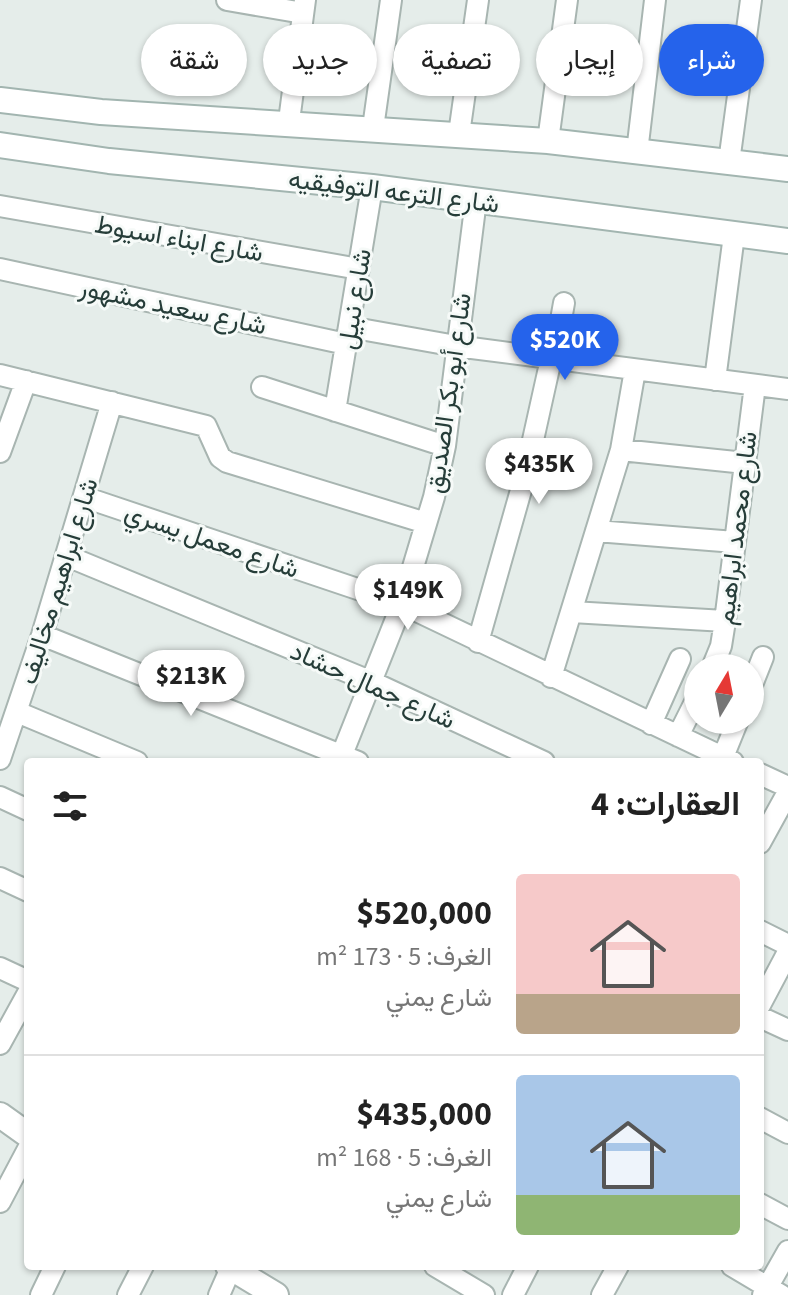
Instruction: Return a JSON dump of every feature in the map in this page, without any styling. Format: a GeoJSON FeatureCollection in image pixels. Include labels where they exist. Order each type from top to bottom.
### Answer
{"type":"FeatureCollection","features":[{"type":"Feature","properties":{"kind":"main road"},"geometry":{"type":"LineString","coordinates":[[0,100],[101,112],[289,121],[548,141],[788,169]]}},
{"type":"Feature","properties":{"kind":"main road","name":"شارع الترعه التوفيقيه"},"geometry":{"type":"LineString","coordinates":[[0,145],[109,161],[372,187],[788,241]]}},
{"type":"Feature","properties":{"kind":"main road"},"geometry":{"type":"LineString","coordinates":[[0,1115],[24,1132]]}},
{"type":"Feature","properties":{"kind":"main road"},"geometry":{"type":"LineString","coordinates":[[235,1270],[276,1295]]}},
{"type":"Feature","properties":{"kind":"street"},"geometry":{"type":"LineString","coordinates":[[227,0],[304,6],[289,121]]}},
{"type":"Feature","properties":{"kind":"street"},"geometry":{"type":"LineString","coordinates":[[373,128],[391,0]]}},
{"type":"Feature","properties":{"kind":"street"},"geometry":{"type":"LineString","coordinates":[[459,134],[478,0]]}},
{"type":"Feature","properties":{"kind":"street"},"geometry":{"type":"LineString","coordinates":[[548,141],[567,0]]}},
{"type":"Feature","properties":{"kind":"street"},"geometry":{"type":"LineString","coordinates":[[637,152],[655,0]]}},
{"type":"Feature","properties":{"kind":"street"},"geometry":{"type":"LineString","coordinates":[[729,162],[751,0]]}},
{"type":"Feature","properties":{"kind":"street","name":"شارع نبيل"},"geometry":{"type":"LineString","coordinates":[[335,411],[372,187]]}},
{"type":"Feature","properties":{"kind":"street","name":"شارع أبو بكر الصديق"},"geometry":{"type":"LineString","coordinates":[[346,758],[402,604],[445,446],[476,200]]}},
{"type":"Feature","properties":{"kind":"street","name":"شارع ابناء اسيوط"},"geometry":{"type":"LineString","coordinates":[[0,206],[359,269]]}},
{"type":"Feature","properties":{"kind":"street"},"geometry":{"type":"LineString","coordinates":[[715,380],[734,235]]}},
{"type":"Feature","properties":{"kind":"street","name":"شارع سعيد مشهور"},"geometry":{"type":"LineString","coordinates":[[0,269],[348,336],[456,346],[788,389]]}},
{"type":"Feature","properties":{"kind":"street"},"geometry":{"type":"LineString","coordinates":[[478,642],[525,476],[564,303]]}},
{"type":"Feature","properties":{"kind":"street"},"geometry":{"type":"LineString","coordinates":[[551,677],[621,450],[635,370]]}},
{"type":"Feature","properties":{"kind":"street"},"geometry":{"type":"LineString","coordinates":[[0,375],[206,426],[220,457],[227,462],[426,523]]}},
{"type":"Feature","properties":{"kind":"street"},"geometry":{"type":"LineString","coordinates":[[0,452],[26,381]]}},
{"type":"Feature","properties":{"kind":"street","name":"شارع محمد ابراهيم"},"geometry":{"type":"LineString","coordinates":[[718,654],[725,621],[755,385]]}},
{"type":"Feature","properties":{"kind":"street"},"geometry":{"type":"LineString","coordinates":[[262,387],[445,446]]}},
{"type":"Feature","properties":{"kind":"street","name":"شارع ابراهيم مخاليف"},"geometry":{"type":"LineString","coordinates":[[0,759],[67,556],[112,402]]}},
{"type":"Feature","properties":{"kind":"street"},"geometry":{"type":"LineString","coordinates":[[621,450],[745,463]]}},
{"type":"Feature","properties":{"kind":"street","name":"شارع معمل يسري"},"geometry":{"type":"LineString","coordinates":[[84,497],[402,604],[724,758]]}},
{"type":"Feature","properties":{"kind":"street"},"geometry":{"type":"LineString","coordinates":[[596,531],[735,542]]}},
{"type":"Feature","properties":{"kind":"street","name":"شارع جمال حشاد"},"geometry":{"type":"LineString","coordinates":[[67,556],[372,682],[535,758]]}},
{"type":"Feature","properties":{"kind":"street"},"geometry":{"type":"LineString","coordinates":[[572,612],[725,621]]}},
{"type":"Feature","properties":{"kind":"street"},"geometry":{"type":"LineString","coordinates":[[42,635],[344,758]]}},
{"type":"Feature","properties":{"kind":"street"},"geometry":{"type":"LineString","coordinates":[[651,724],[680,659]]}},
{"type":"Feature","properties":{"kind":"street"},"geometry":{"type":"LineString","coordinates":[[17,712],[127,758]]}},
{"type":"Feature","properties":{"kind":"street"},"geometry":{"type":"LineString","coordinates":[[678,736],[684,724]]}},
{"type":"Feature","properties":{"kind":"street"},"geometry":{"type":"LineString","coordinates":[[728,758],[734,734]]}},
{"type":"Feature","properties":{"kind":"street"},"geometry":{"type":"LineString","coordinates":[[764,776],[788,790],[764,835]]}},
{"type":"Feature","properties":{"kind":"street"},"geometry":{"type":"LineString","coordinates":[[0,797],[24,808]]}},
{"type":"Feature","properties":{"kind":"street"},"geometry":{"type":"LineString","coordinates":[[0,878],[24,889]]}},
{"type":"Feature","properties":{"kind":"street"},"geometry":{"type":"LineString","coordinates":[[764,933],[788,945]]}},
{"type":"Feature","properties":{"kind":"street"},"geometry":{"type":"LineString","coordinates":[[764,997],[788,952]]}},
{"type":"Feature","properties":{"kind":"street"},"geometry":{"type":"LineString","coordinates":[[0,968],[24,979]]}},
{"type":"Feature","properties":{"kind":"street"},"geometry":{"type":"LineString","coordinates":[[0,1044],[24,1000]]}},
{"type":"Feature","properties":{"kind":"street"},"geometry":{"type":"LineString","coordinates":[[764,1019],[788,1030]]}},
{"type":"Feature","properties":{"kind":"street"},"geometry":{"type":"LineString","coordinates":[[764,1120],[788,1133]]}},
{"type":"Feature","properties":{"kind":"street"},"geometry":{"type":"LineString","coordinates":[[0,1202],[24,1157]]}},
{"type":"Feature","properties":{"kind":"street"},"geometry":{"type":"LineString","coordinates":[[764,1206],[788,1219]]}},
{"type":"Feature","properties":{"kind":"street"},"geometry":{"type":"LineString","coordinates":[[738,1270],[770,1292],[788,1251]]}},
{"type":"Feature","properties":{"kind":"street"},"geometry":{"type":"LineString","coordinates":[[41,1295],[53,1270]]}},
{"type":"Feature","properties":{"kind":"street"},"geometry":{"type":"LineString","coordinates":[[128,1295],[141,1270]]}},
{"type":"Feature","properties":{"kind":"street"},"geometry":{"type":"LineString","coordinates":[[219,1295],[229,1270]]}},
{"type":"Feature","properties":{"kind":"street"},"geometry":{"type":"LineString","coordinates":[[442,1270],[484,1295]]}},
{"type":"Feature","properties":{"kind":"street"},"geometry":{"type":"LineString","coordinates":[[513,1295],[526,1270]]}},
{"type":"Feature","properties":{"kind":"street"},"geometry":{"type":"LineString","coordinates":[[602,1295],[616,1270]]}}]}
